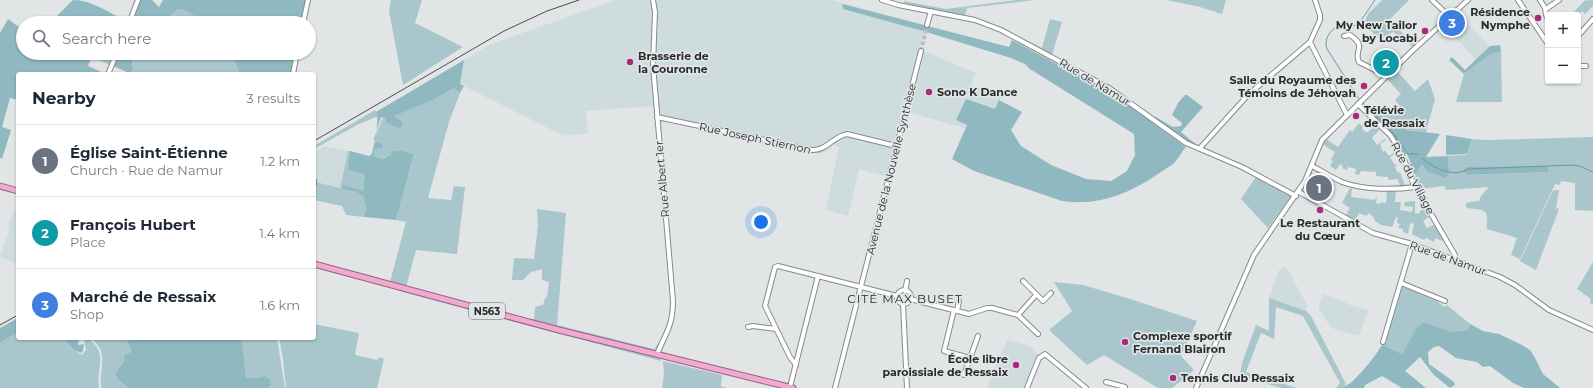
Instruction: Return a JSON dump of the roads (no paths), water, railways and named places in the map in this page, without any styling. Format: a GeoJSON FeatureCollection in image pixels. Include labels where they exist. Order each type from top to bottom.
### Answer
{"type":"FeatureCollection","features":[{"type":"Feature","properties":{"kind":"main road"},"geometry":{"type":"LineString","coordinates":[[0,186],[16,190]]}},
{"type":"Feature","properties":{"kind":"main road","name":"N563"},"geometry":{"type":"LineString","coordinates":[[316,265],[513,318],[791,388]]}},
{"type":"Feature","properties":{"kind":"street"},"geometry":{"type":"LineString","coordinates":[[132,16],[138,0]]}},
{"type":"Feature","properties":{"kind":"street"},"geometry":{"type":"LineString","coordinates":[[305,16],[308,0]]}},
{"type":"Feature","properties":{"kind":"street","name":"Rue Albert 1er"},"geometry":{"type":"LineString","coordinates":[[653,0],[655,12],[653,65],[673,316],[670,328],[659,355]]}},
{"type":"Feature","properties":{"kind":"street","name":"Rue de Namur"},"geometry":{"type":"LineString","coordinates":[[882,0],[974,20],[1021,40],[1104,85],[1181,139],[1242,167],[1296,196]]}},
{"type":"Feature","properties":{"kind":"street"},"geometry":{"type":"LineString","coordinates":[[1200,148],[1248,95],[1310,42],[1320,20],[1320,15],[1315,0]]}},
{"type":"Feature","properties":{"kind":"street"},"geometry":{"type":"LineString","coordinates":[[1432,0],[1450,17]]}},
{"type":"Feature","properties":{"kind":"street"},"geometry":{"type":"LineString","coordinates":[[1196,388],[1254,255],[1296,196],[1308,176],[1322,140],[1387,76],[1468,0]]}},
{"type":"Feature","properties":{"kind":"street"},"geometry":{"type":"LineString","coordinates":[[1518,0],[1545,40]]}},
{"type":"Feature","properties":{"kind":"street"},"geometry":{"type":"LineString","coordinates":[[1540,0],[1546,9],[1559,0]]}},
{"type":"Feature","properties":{"kind":"street"},"geometry":{"type":"LineString","coordinates":[[927,25],[931,11]]}},
{"type":"Feature","properties":{"kind":"street"},"geometry":{"type":"LineString","coordinates":[[1581,33],[1593,19]]}},
{"type":"Feature","properties":{"kind":"street"},"geometry":{"type":"LineString","coordinates":[[1344,36],[1350,35],[1359,42],[1359,62],[1387,76]]}},
{"type":"Feature","properties":{"kind":"street"},"geometry":{"type":"LineString","coordinates":[[1310,42],[1347,115]]}},
{"type":"Feature","properties":{"kind":"street","name":"Avenue de la Nouvelle Synthèse"},"geometry":{"type":"LineString","coordinates":[[835,388],[921,51]]}},
{"type":"Feature","properties":{"kind":"street"},"geometry":{"type":"LineString","coordinates":[[109,72],[114,60]]}},
{"type":"Feature","properties":{"kind":"street"},"geometry":{"type":"LineString","coordinates":[[293,72],[296,60]]}},
{"type":"Feature","properties":{"kind":"street"},"geometry":{"type":"LineString","coordinates":[[1581,66],[1586,66]]}},
{"type":"Feature","properties":{"kind":"street","name":"Rue du Village"},"geometry":{"type":"LineString","coordinates":[[1358,104],[1390,135],[1394,141],[1416,188],[1453,252],[1456,258],[1455,260]]}},
{"type":"Feature","properties":{"kind":"street","name":"Rue Joseph Stiernon"},"geometry":{"type":"LineString","coordinates":[[657,117],[812,150],[821,150],[847,134],[896,146]]}},
{"type":"Feature","properties":{"kind":"street"},"geometry":{"type":"LineString","coordinates":[[1312,166],[1340,181],[1349,184],[1382,188],[1416,188]]}},
{"type":"Feature","properties":{"kind":"street","name":"Rue de Namur"},"geometry":{"type":"LineString","coordinates":[[1298,192],[1373,233],[1412,244],[1505,279],[1549,310],[1593,330]]}},
{"type":"Feature","properties":{"kind":"street"},"geometry":{"type":"LineString","coordinates":[[1383,342],[1412,244]]}},
{"type":"Feature","properties":{"kind":"street"},"geometry":{"type":"LineString","coordinates":[[796,365],[790,357],[765,306],[774,268],[778,266],[897,296]]}},
{"type":"Feature","properties":{"kind":"street"},"geometry":{"type":"LineString","coordinates":[[791,388],[818,276]]}},
{"type":"Feature","properties":{"kind":"street"},"geometry":{"type":"LineString","coordinates":[[905,291],[907,281]]}},
{"type":"Feature","properties":{"kind":"street"},"geometry":{"type":"LineString","coordinates":[[1024,281],[1042,301],[1051,293]]}},
{"type":"Feature","properties":{"kind":"street"},"geometry":{"type":"LineString","coordinates":[[1401,283],[1445,301]]}},
{"type":"Feature","properties":{"kind":"street"},"geometry":{"type":"LineString","coordinates":[[897,296],[901,291],[905,291]]}},
{"type":"Feature","properties":{"kind":"street"},"geometry":{"type":"LineString","coordinates":[[903,304],[908,303],[910,299],[909,293],[905,291]]}},
{"type":"Feature","properties":{"kind":"street"},"geometry":{"type":"LineString","coordinates":[[1018,315],[1036,295]]}},
{"type":"Feature","properties":{"kind":"street"},"geometry":{"type":"LineString","coordinates":[[897,296],[898,301],[903,304]]}},
{"type":"Feature","properties":{"kind":"street"},"geometry":{"type":"LineString","coordinates":[[910,299],[972,314],[989,307],[1018,315],[1038,334]]}},
{"type":"Feature","properties":{"kind":"street"},"geometry":{"type":"LineString","coordinates":[[960,301],[955,311],[944,351],[970,358]]}},
{"type":"Feature","properties":{"kind":"street"},"geometry":{"type":"LineString","coordinates":[[903,304],[907,388]]}},
{"type":"Feature","properties":{"kind":"street"},"geometry":{"type":"LineString","coordinates":[[748,327],[754,326],[776,328]]}},
{"type":"Feature","properties":{"kind":"street"},"geometry":{"type":"LineString","coordinates":[[964,375],[978,336]]}},
{"type":"Feature","properties":{"kind":"street"},"geometry":{"type":"LineString","coordinates":[[1027,388],[1039,358],[1042,355],[1048,356],[1086,388]]}},
{"type":"Feature","properties":{"kind":"street"},"geometry":{"type":"LineString","coordinates":[[1077,388],[1078,382]]}},
{"type":"Feature","properties":{"kind":"street"},"geometry":{"type":"LineString","coordinates":[[1106,382],[1115,386],[1125,387]]}},
{"type":"Feature","properties":{"kind":"waterway"},"geometry":{"type":"LineString","coordinates":[[1359,99],[1327,49],[1326,40],[1330,32],[1335,28],[1358,25],[1375,0]]}},
{"type":"Feature","properties":{"kind":"waterway"},"geometry":{"type":"LineString","coordinates":[[1363,103],[1395,135],[1408,154],[1418,154]]}},
{"type":"Feature","properties":{"kind":"waterway"},"geometry":{"type":"LineString","coordinates":[[1422,158],[1438,169],[1457,173],[1468,169],[1574,165],[1593,172]]}},
{"type":"Feature","properties":{"kind":"tunnel"},"geometry":{"type":"LineString","coordinates":[[921,51],[927,25]]}},
{"type":"Feature","properties":{"kind":"railway"},"geometry":{"type":"LineString","coordinates":[[316,140],[504,31],[547,11],[579,0]]}},
{"type":"Feature","properties":{"kind":"railway"},"geometry":{"type":"LineString","coordinates":[[0,325],[16,316]]}},
{"type":"Feature","properties":{"kind":"place","name":"Résidence Nymphe"},"geometry":{"type":"Point","coordinates":[1538,18]}},
{"type":"Feature","properties":{"kind":"place","name":"Marché de Ressaix"},"geometry":{"type":"Point","coordinates":[1452,23]}},
{"type":"Feature","properties":{"kind":"place","name":"My New Tailor by Locabi"},"geometry":{"type":"Point","coordinates":[1425,31]}},
{"type":"Feature","properties":{"kind":"place","name":"Brasserie de la Couronne"},"geometry":{"type":"Point","coordinates":[630,62]}},
{"type":"Feature","properties":{"kind":"place","name":"François Hubert"},"geometry":{"type":"Point","coordinates":[1386,63]}},
{"type":"Feature","properties":{"kind":"place","name":"Salle du Royaume des Témoins de Jéhovah"},"geometry":{"type":"Point","coordinates":[1364,86]}},
{"type":"Feature","properties":{"kind":"place","name":"Sono K Dance"},"geometry":{"type":"Point","coordinates":[929,92]}},
{"type":"Feature","properties":{"kind":"place","name":"Télévie de Ressaix"},"geometry":{"type":"Point","coordinates":[1356,116]}},
{"type":"Feature","properties":{"kind":"place","name":"Église Saint-Étienne"},"geometry":{"type":"Point","coordinates":[1319,188]}},
{"type":"Feature","properties":{"kind":"place","name":"Le Restaurant du Cœur"},"geometry":{"type":"Point","coordinates":[1320,210]}},
{"type":"Feature","properties":{"kind":"place","name":"Complexe sportif Fernand Blairon"},"geometry":{"type":"Point","coordinates":[1125,342]}},
{"type":"Feature","properties":{"kind":"place","name":"École libre paroissiale de Ressaix"},"geometry":{"type":"Point","coordinates":[1016,365]}},
{"type":"Feature","properties":{"kind":"place","name":"Tennis Club Ressaix"},"geometry":{"type":"Point","coordinates":[1173,378]}},
{"type":"Feature","properties":{"kind":"district","name":"CITÉ MAX BUSET"},"geometry":{"type":"Point","coordinates":[905,298]}}]}
